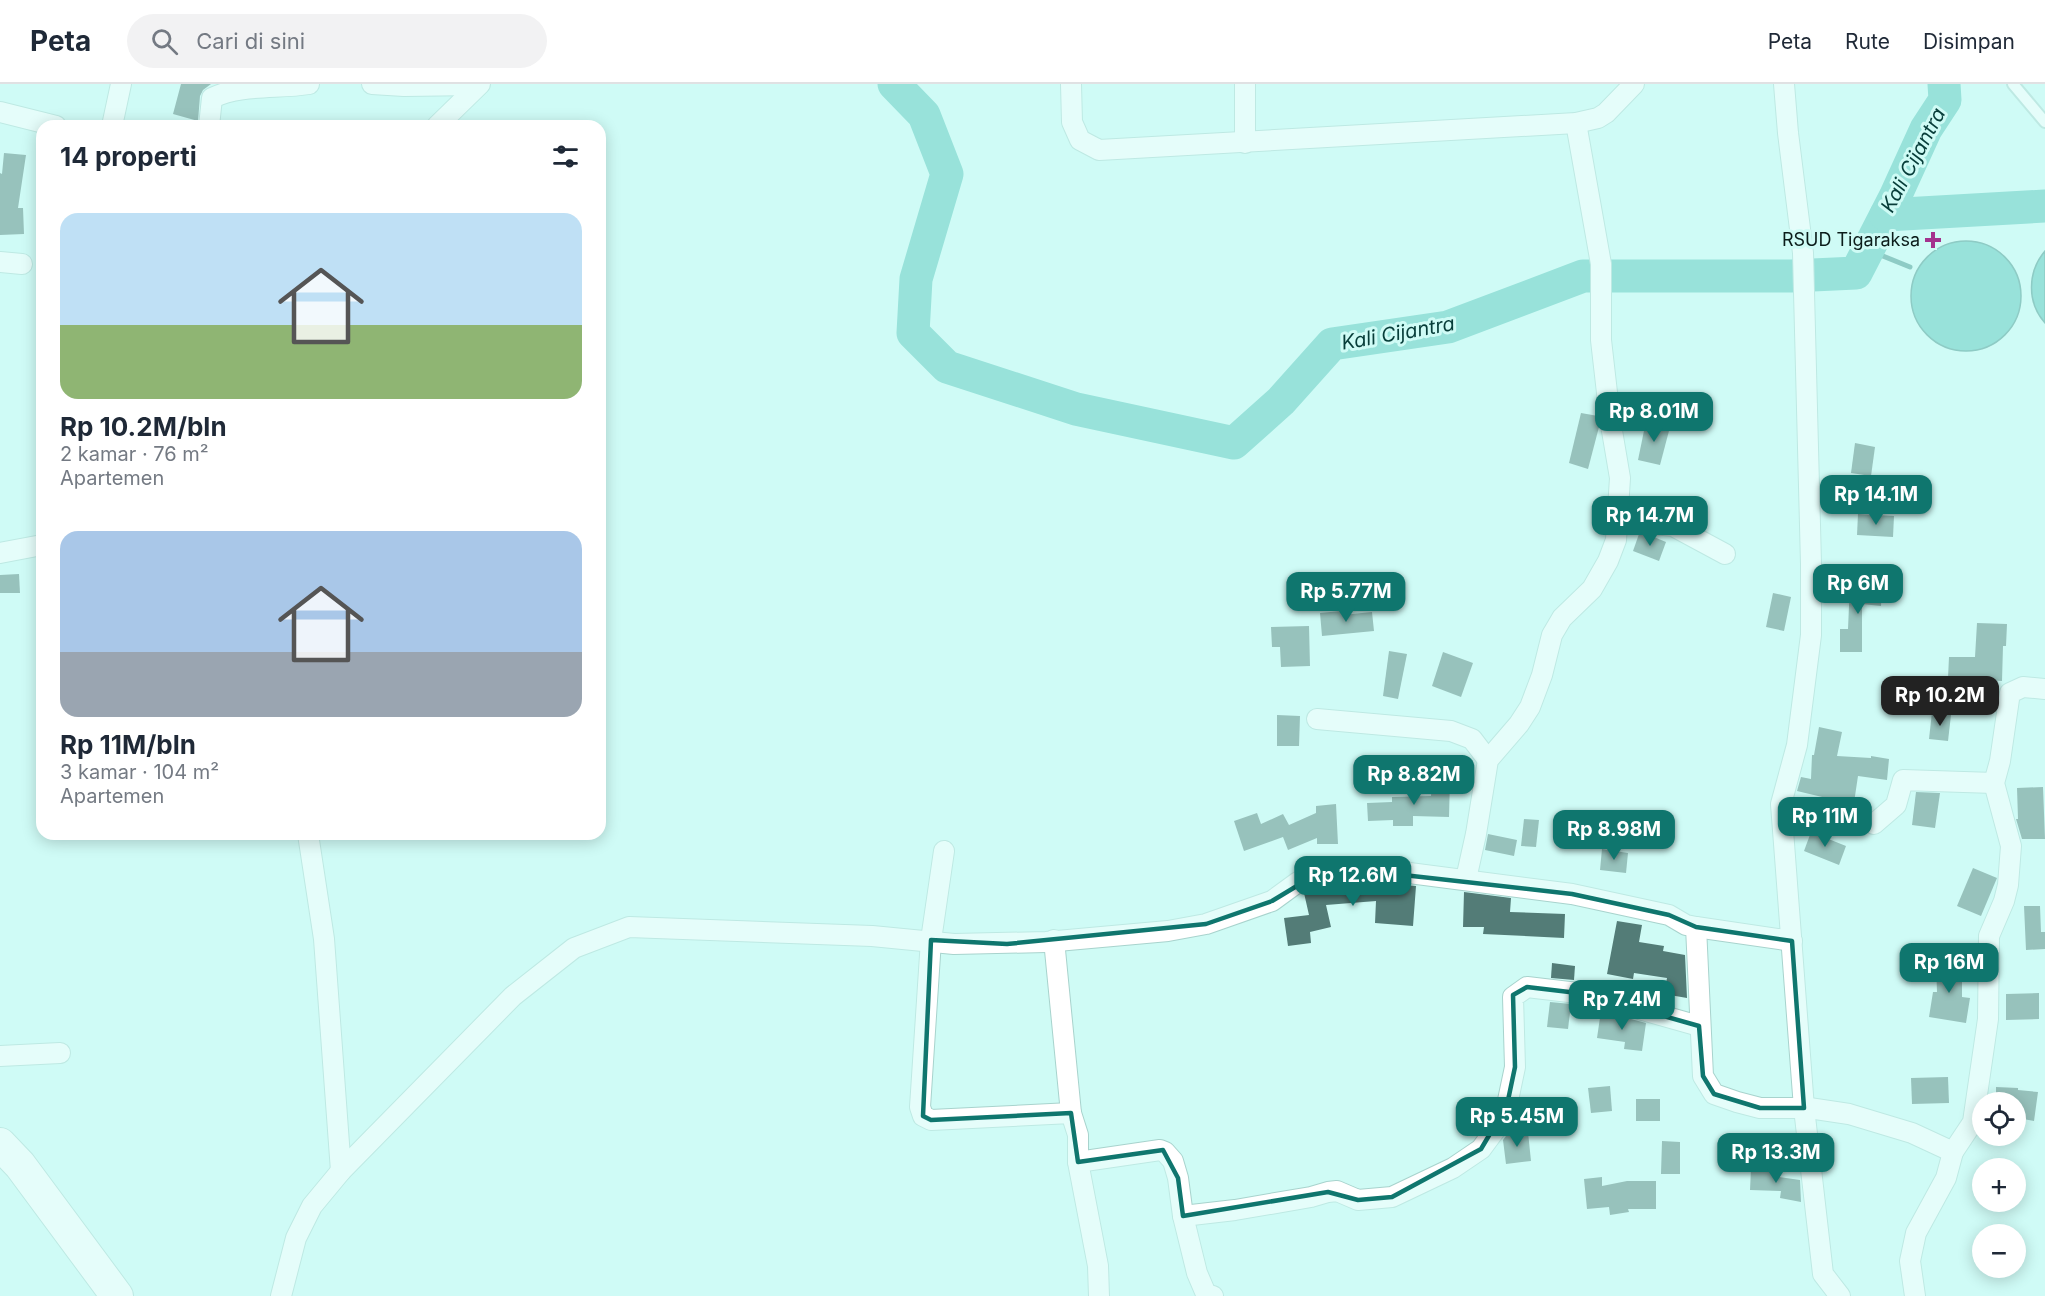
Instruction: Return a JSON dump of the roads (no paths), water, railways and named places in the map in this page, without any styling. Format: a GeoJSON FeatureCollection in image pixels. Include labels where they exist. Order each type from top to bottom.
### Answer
{"type":"FeatureCollection","features":[{"type":"Feature","properties":{"kind":"main road"},"geometry":{"type":"LineString","coordinates":[[0,1144],[20,1166],[117,1296]]}},
{"type":"Feature","properties":{"kind":"street"},"geometry":{"type":"LineString","coordinates":[[113,120],[121,84]]}},
{"type":"Feature","properties":{"kind":"street"},"geometry":{"type":"LineString","coordinates":[[210,120],[212,98],[228,90],[309,84]]}},
{"type":"Feature","properties":{"kind":"street"},"geometry":{"type":"LineString","coordinates":[[372,84],[404,86],[479,84]]}},
{"type":"Feature","properties":{"kind":"street"},"geometry":{"type":"LineString","coordinates":[[443,120],[479,84]]}},
{"type":"Feature","properties":{"kind":"street"},"geometry":{"type":"LineString","coordinates":[[1071,84],[1071,122],[1080,140],[1099,150],[1575,123],[1598,118],[1606,113],[1634,84]]}},
{"type":"Feature","properties":{"kind":"street"},"geometry":{"type":"LineString","coordinates":[[1245,84],[1245,143]]}},
{"type":"Feature","properties":{"kind":"street"},"geometry":{"type":"LineString","coordinates":[[1784,84],[1803,253],[1811,564],[1810,635],[1797,745],[1780,804],[1804,1108],[1823,1274],[1840,1296]]}},
{"type":"Feature","properties":{"kind":"street"},"geometry":{"type":"LineString","coordinates":[[0,112],[36,121]]}},
{"type":"Feature","properties":{"kind":"street"},"geometry":{"type":"LineString","coordinates":[[1466,879],[1488,760],[1519,724],[1530,707],[1542,675],[1552,635],[1562,618],[1592,589],[1608,561],[1616,540],[1620,478],[1610,419],[1601,340],[1601,264],[1575,123]]}},
{"type":"Feature","properties":{"kind":"street"},"geometry":{"type":"LineString","coordinates":[[0,262],[22,264]]}},
{"type":"Feature","properties":{"kind":"street"},"geometry":{"type":"LineString","coordinates":[[1617,520],[1673,526],[1725,554]]}},
{"type":"Feature","properties":{"kind":"street"},"geometry":{"type":"LineString","coordinates":[[0,553],[36,546]]}},
{"type":"Feature","properties":{"kind":"street"},"geometry":{"type":"LineString","coordinates":[[1915,1296],[1910,1261],[1916,1233],[1946,1178],[1953,1152],[1973,1122],[1988,1019],[1989,936],[2004,901],[2008,885],[2011,846],[1994,783],[2000,761],[2010,693],[2023,687],[2045,689]]}},
{"type":"Feature","properties":{"kind":"street"},"geometry":{"type":"LineString","coordinates":[[1317,719],[1452,731],[1472,739],[1488,760]]}},
{"type":"Feature","properties":{"kind":"street"},"geometry":{"type":"LineString","coordinates":[[1874,824],[1896,805],[1899,787],[1903,780],[1994,783]]}},
{"type":"Feature","properties":{"kind":"street"},"geometry":{"type":"LineString","coordinates":[[309,840],[324,939],[341,1171]]}},
{"type":"Feature","properties":{"kind":"street"},"geometry":{"type":"LineString","coordinates":[[944,851],[931,940],[920,1107],[923,1116],[931,1120],[1071,1113]]}},
{"type":"Feature","properties":{"kind":"street"},"geometry":{"type":"LineString","coordinates":[[281,1296],[296,1238],[312,1206],[341,1171],[513,996],[574,948],[629,927],[872,936],[964,944],[1046,942],[1168,931],[1206,924],[1272,901],[1298,882],[1320,872],[1341,868],[1466,879],[1572,894],[1669,915],[1686,925],[1792,941]]}},
{"type":"Feature","properties":{"kind":"street"},"geometry":{"type":"LineString","coordinates":[[1696,927],[1703,1076],[1714,1094],[1761,1108],[1804,1108],[1849,1114],[1912,1133],[1953,1152]]}},
{"type":"Feature","properties":{"kind":"street"},"geometry":{"type":"LineString","coordinates":[[1054,940],[1071,1113],[1078,1135],[1078,1162],[1098,1266],[1099,1296]]}},
{"type":"Feature","properties":{"kind":"street"},"geometry":{"type":"LineString","coordinates":[[1182,1216],[1235,1210],[1336,1191],[1358,1200],[1392,1197],[1453,1168],[1481,1149],[1495,1130],[1507,1105],[1515,1067],[1513,997],[1527,987],[1586,994],[1699,1026]]}},
{"type":"Feature","properties":{"kind":"street"},"geometry":{"type":"LineString","coordinates":[[0,1056],[60,1053]]}},
{"type":"Feature","properties":{"kind":"street"},"geometry":{"type":"LineString","coordinates":[[1078,1162],[1160,1150],[1165,1152],[1173,1161],[1178,1178],[1182,1216],[1201,1286],[1206,1294],[1213,1296]]}},
{"type":"Feature","properties":{"kind":"lane"},"geometry":{"type":"LineString","coordinates":[[2013,84],[2045,122]]}},
{"type":"Feature","properties":{"kind":"water"},"geometry":{"type":"Polygon","coordinates":[[[1966,241],[1987,245],[2005,257],[2017,275],[2021,296],[2017,317],[2005,335],[1987,347],[1966,351],[1945,347],[1927,335],[1915,317],[1911,296],[1915,275],[1927,257],[1945,245],[1966,241]]]}},
{"type":"Feature","properties":{"kind":"water"},"geometry":{"type":"Polygon","coordinates":[[[2045,251],[2045,323],[2032,297],[2032,278],[2039,259],[2045,251]]]}},
{"type":"Feature","properties":{"kind":"waterway","name":"Kali Cijantra"},"geometry":{"type":"LineString","coordinates":[[894,84],[924,115],[947,174],[916,279],[913,333],[947,367],[1076,409],[1234,443],[1281,401],[1332,344],[1448,327],[1583,276],[1791,276],[1856,273],[1895,197],[1926,129],[1945,100],[1944,84]]}},
{"type":"Feature","properties":{"kind":"waterway"},"geometry":{"type":"LineString","coordinates":[[1886,215],[2045,206]]}},
{"type":"Feature","properties":{"kind":"waterway"},"geometry":{"type":"LineString","coordinates":[[1868,250],[1910,267]]}},
{"type":"Feature","properties":{"kind":"place","name":"RSUD Tigaraksa"},"geometry":{"type":"Point","coordinates":[1933,240]}}]}
